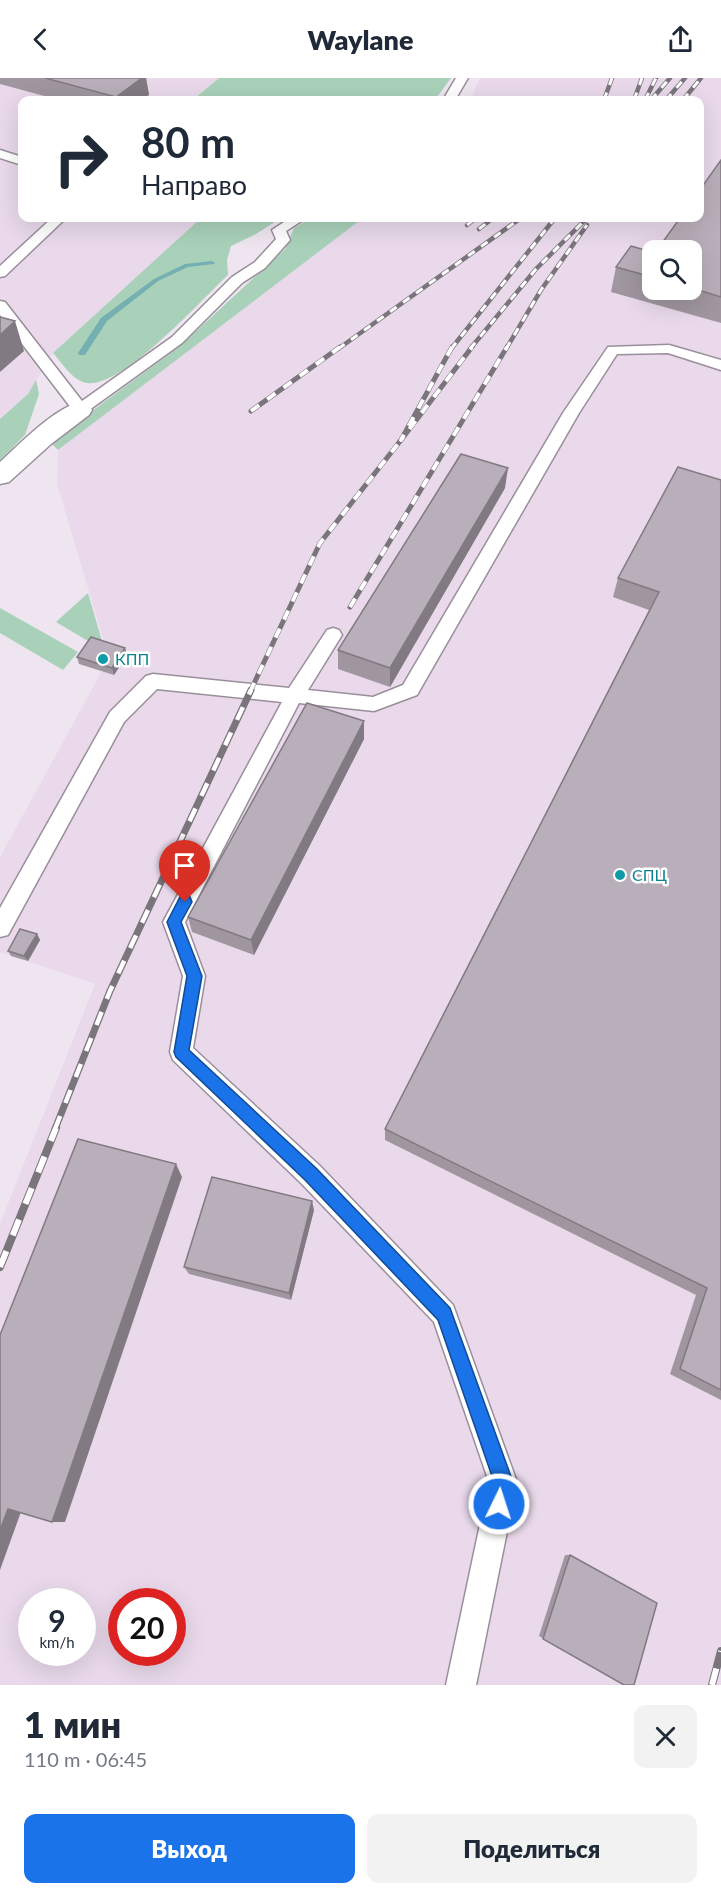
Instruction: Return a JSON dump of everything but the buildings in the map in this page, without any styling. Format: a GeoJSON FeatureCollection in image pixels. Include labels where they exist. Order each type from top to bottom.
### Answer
{"type":"FeatureCollection","features":[{"type":"Feature","properties":{"kind":"street"},"geometry":{"type":"LineString","coordinates":[[0,476],[42,438],[80,410]]}},
{"type":"Feature","properties":{"kind":"lane"},"geometry":{"type":"LineString","coordinates":[[451,96],[462,78]]}},
{"type":"Feature","properties":{"kind":"lane"},"geometry":{"type":"LineString","coordinates":[[0,154],[18,160]]}},
{"type":"Feature","properties":{"kind":"lane"},"geometry":{"type":"LineString","coordinates":[[0,273],[55,222]]}},
{"type":"Feature","properties":{"kind":"lane"},"geometry":{"type":"LineString","coordinates":[[0,305],[80,410],[177,340],[237,280],[260,266],[283,240],[279,230],[292,222]]}},
{"type":"Feature","properties":{"kind":"lane"},"geometry":{"type":"LineString","coordinates":[[0,254],[14,260]]}},
{"type":"Feature","properties":{"kind":"lane"},"geometry":{"type":"LineString","coordinates":[[0,928],[117,717],[153,681],[374,704],[410,690],[571,413],[613,350],[669,349],[721,365]]}},
{"type":"Feature","properties":{"kind":"lane"},"geometry":{"type":"LineString","coordinates":[[333,635],[294,696],[174,922],[194,976],[181,1052],[311,1175],[444,1314],[503,1482],[461,1685]]}},
{"type":"Feature","properties":{"kind":"shaded area"},"geometry":{"type":"Polygon","coordinates":[[[0,78],[219,78],[196,96],[18,96],[18,222],[197,222],[53,353],[28,394],[0,419],[0,78]]]}},
{"type":"Feature","properties":{"kind":"shaded area"},"geometry":{"type":"Polygon","coordinates":[[[480,78],[721,78],[721,1685],[0,1685],[0,1224],[95,984],[0,952],[0,857],[102,671],[114,675],[57,484],[58,450],[358,222],[704,222],[704,96],[472,96],[480,78]]]}},
{"type":"Feature","properties":{"kind":"green space"},"geometry":{"type":"Polygon","coordinates":[[[219,78],[451,78],[438,96],[197,96],[219,78]]]}},
{"type":"Feature","properties":{"kind":"green space"},"geometry":{"type":"Polygon","coordinates":[[[197,222],[275,222],[231,246],[227,260],[228,275],[161,340],[121,372],[102,381],[82,382],[72,375],[53,353],[197,222]]]}},
{"type":"Feature","properties":{"kind":"green space"},"geometry":{"type":"Polygon","coordinates":[[[304,222],[358,222],[58,450],[50,442],[180,346],[285,249],[294,228],[304,222]]]}},
{"type":"Feature","properties":{"kind":"green space"},"geometry":{"type":"Polygon","coordinates":[[[36,380],[39,394],[25,435],[0,460],[0,419],[28,394],[36,380]]]}},
{"type":"Feature","properties":{"kind":"green space"},"geometry":{"type":"Polygon","coordinates":[[[88,593],[104,648],[56,622],[88,593]]]}},
{"type":"Feature","properties":{"kind":"green space"},"geometry":{"type":"Polygon","coordinates":[[[0,608],[78,652],[63,670],[0,633],[0,608]]]}},
{"type":"Feature","properties":{"kind":"waterway"},"geometry":{"type":"LineString","coordinates":[[82,353],[104,320],[156,280],[187,265],[212,263]]}},
{"type":"Feature","properties":{"kind":"railway"},"geometry":{"type":"LineString","coordinates":[[605,96],[612,78]]}},
{"type":"Feature","properties":{"kind":"railway"},"geometry":{"type":"LineString","coordinates":[[635,96],[642,78]]}},
{"type":"Feature","properties":{"kind":"railway"},"geometry":{"type":"LineString","coordinates":[[647,96],[656,78]]}},
{"type":"Feature","properties":{"kind":"railway"},"geometry":{"type":"LineString","coordinates":[[654,96],[670,78]]}},
{"type":"Feature","properties":{"kind":"railway"},"geometry":{"type":"LineString","coordinates":[[669,96],[685,78]]}},
{"type":"Feature","properties":{"kind":"railway"},"geometry":{"type":"LineString","coordinates":[[686,96],[701,78]]}},
{"type":"Feature","properties":{"kind":"railway"},"geometry":{"type":"LineString","coordinates":[[467,225],[471,222]]}},
{"type":"Feature","properties":{"kind":"railway"},"geometry":{"type":"LineString","coordinates":[[479,229],[488,222]]}},
{"type":"Feature","properties":{"kind":"railway"},"geometry":{"type":"LineString","coordinates":[[338,349],[515,222]]}},
{"type":"Feature","properties":{"kind":"railway"},"geometry":{"type":"LineString","coordinates":[[451,349],[552,222]]}},
{"type":"Feature","properties":{"kind":"railway"},"geometry":{"type":"LineString","coordinates":[[470,349],[536,269],[583,222]]}},
{"type":"Feature","properties":{"kind":"railway"},"geometry":{"type":"LineString","coordinates":[[506,349],[541,290],[587,225]]}},
{"type":"Feature","properties":{"kind":"railway"},"geometry":{"type":"LineString","coordinates":[[251,411],[340,347]]}},
{"type":"Feature","properties":{"kind":"railway"},"geometry":{"type":"LineString","coordinates":[[401,440],[452,347]]}},
{"type":"Feature","properties":{"kind":"railway"},"geometry":{"type":"LineString","coordinates":[[401,440],[472,347]]}},
{"type":"Feature","properties":{"kind":"railway"},"geometry":{"type":"LineString","coordinates":[[350,607],[507,347]]}},
{"type":"Feature","properties":{"kind":"railway"},"geometry":{"type":"LineString","coordinates":[[250,692],[320,543],[401,440]]}},
{"type":"Feature","properties":{"kind":"railway"},"geometry":{"type":"LineString","coordinates":[[55,1129],[110,991],[251,690]]}},
{"type":"Feature","properties":{"kind":"railway"},"geometry":{"type":"LineString","coordinates":[[0,1267],[56,1128]]}},
{"type":"Feature","properties":{"kind":"railway"},"geometry":{"type":"LineString","coordinates":[[712,1685],[721,1651]]}},
{"type":"Feature","properties":{"kind":"place","name":"КПП"},"geometry":{"type":"Point","coordinates":[103,659]}},
{"type":"Feature","properties":{"kind":"place","name":"СПЦ"},"geometry":{"type":"Point","coordinates":[620,875]}},
{"type":"Feature","properties":{"kind":"route"},"geometry":{"type":"LineString","coordinates":[[185,902],[174,922],[194,976],[181,1052],[311,1175],[444,1314],[503,1482],[499,1504]]}}]}
